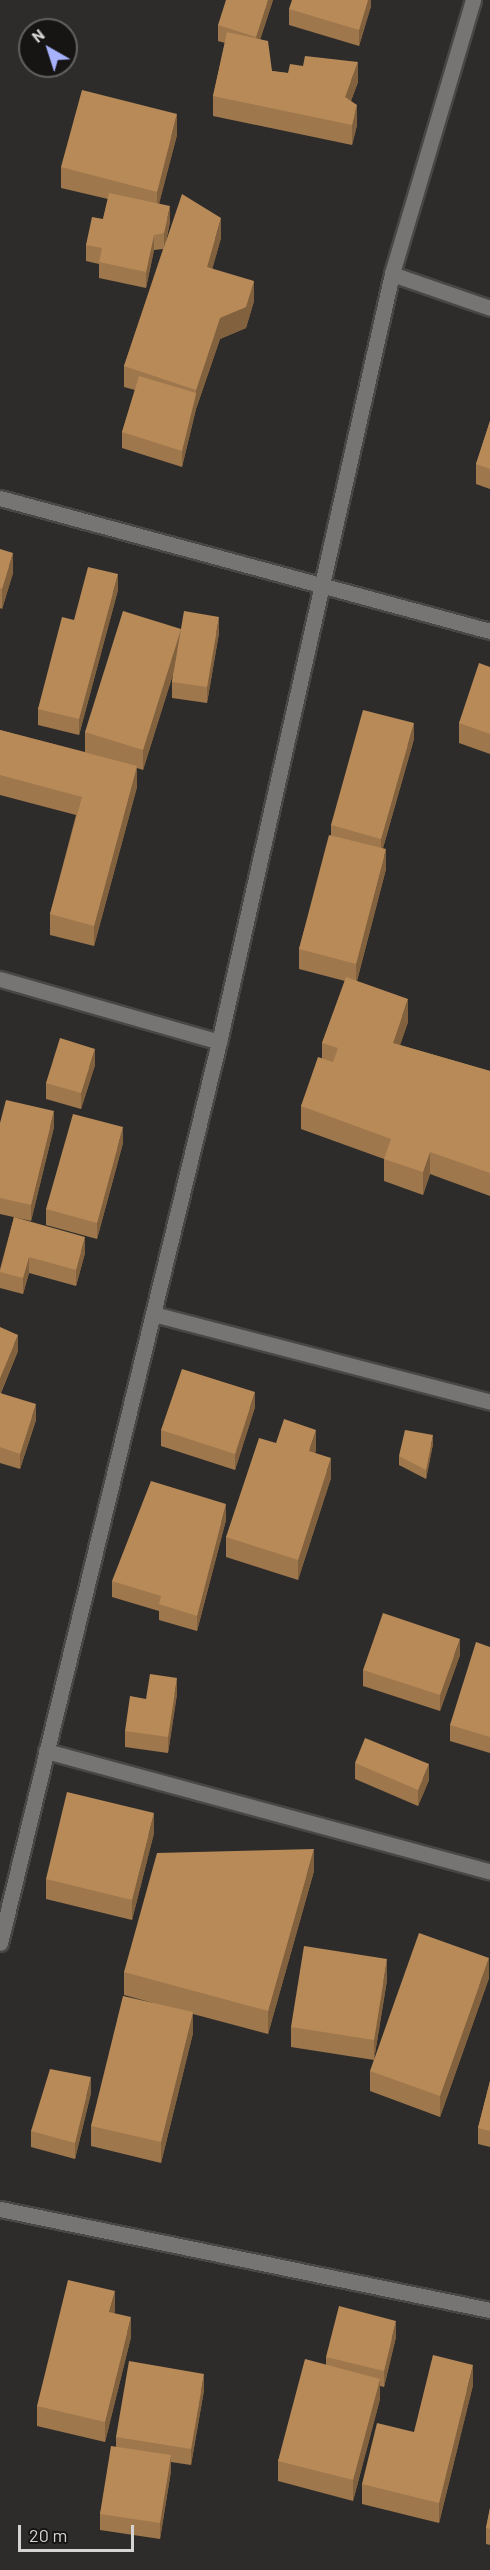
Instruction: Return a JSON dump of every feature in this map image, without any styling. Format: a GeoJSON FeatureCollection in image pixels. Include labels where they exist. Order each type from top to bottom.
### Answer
{"type":"FeatureCollection","features":[{"type":"Feature","properties":{"kind":"street"},"geometry":{"type":"LineString","coordinates":[[0,1942],[219,1042],[319,588],[392,274],[473,0]]}},
{"type":"Feature","properties":{"kind":"street"},"geometry":{"type":"LineString","coordinates":[[392,274],[490,308]]}},
{"type":"Feature","properties":{"kind":"street"},"geometry":{"type":"LineString","coordinates":[[0,498],[319,588],[490,632]]}},
{"type":"Feature","properties":{"kind":"street"},"geometry":{"type":"LineString","coordinates":[[0,979],[219,1042]]}},
{"type":"Feature","properties":{"kind":"street"},"geometry":{"type":"LineString","coordinates":[[153,1314],[490,1402]]}},
{"type":"Feature","properties":{"kind":"street"},"geometry":{"type":"LineString","coordinates":[[46,1751],[490,1872]]}},
{"type":"Feature","properties":{"kind":"street"},"geometry":{"type":"LineString","coordinates":[[0,2209],[490,2310]]}},
{"type":"Feature","properties":{"kind":"building"},"geometry":{"type":"Polygon","coordinates":[[[226,0],[268,0],[256,37],[218,25],[226,0]]]}},
{"type":"Feature","properties":{"kind":"building"},"geometry":{"type":"Polygon","coordinates":[[[292,0],[368,0],[359,30],[289,9],[292,0]]]}},
{"type":"Feature","properties":{"kind":"building"},"geometry":{"type":"Polygon","coordinates":[[[227,32],[268,41],[272,71],[288,73],[290,64],[303,66],[305,56],[358,62],[345,97],[357,105],[352,125],[213,96],[227,32]]]}},
{"type":"Feature","properties":{"kind":"building"},"geometry":{"type":"Polygon","coordinates":[[[82,90],[177,114],[157,192],[61,167],[82,90]]]}},
{"type":"Feature","properties":{"kind":"building"},"geometry":{"type":"Polygon","coordinates":[[[109,193],[170,206],[164,233],[154,235],[146,272],[99,262],[102,248],[86,245],[92,217],[103,219],[109,193]]]}},
{"type":"Feature","properties":{"kind":"building"},"geometry":{"type":"Polygon","coordinates":[[[182,194],[221,218],[207,267],[254,281],[246,307],[220,318],[196,390],[124,366],[182,194]]]}},
{"type":"Feature","properties":{"kind":"building"},"geometry":{"type":"Polygon","coordinates":[[[139,376],[196,393],[182,451],[122,432],[139,376]]]}},
{"type":"Feature","properties":{"kind":"building"},"geometry":{"type":"Polygon","coordinates":[[[490,421],[490,469],[476,464],[490,421]]]}},
{"type":"Feature","properties":{"kind":"building"},"geometry":{"type":"Polygon","coordinates":[[[0,549],[13,553],[2,589],[0,588],[0,549]]]}},
{"type":"Feature","properties":{"kind":"building"},"geometry":{"type":"Polygon","coordinates":[[[88,567],[118,574],[79,719],[38,709],[62,617],[74,620],[88,567]]]}},
{"type":"Feature","properties":{"kind":"building"},"geometry":{"type":"Polygon","coordinates":[[[123,611],[181,629],[143,750],[85,732],[123,611]]]}},
{"type":"Feature","properties":{"kind":"building"},"geometry":{"type":"Polygon","coordinates":[[[184,611],[219,617],[207,687],[172,682],[184,611]]]}},
{"type":"Feature","properties":{"kind":"building"},"geometry":{"type":"Polygon","coordinates":[[[479,663],[490,667],[490,734],[459,723],[479,663]]]}},
{"type":"Feature","properties":{"kind":"building"},"geometry":{"type":"Polygon","coordinates":[[[363,710],[414,723],[381,839],[331,825],[363,710]]]}},
{"type":"Feature","properties":{"kind":"building"},"geometry":{"type":"Polygon","coordinates":[[[0,730],[137,766],[94,926],[50,914],[82,797],[0,775],[0,730]]]}},
{"type":"Feature","properties":{"kind":"building"},"geometry":{"type":"Polygon","coordinates":[[[329,835],[386,849],[356,964],[299,949],[329,835]]]}},
{"type":"Feature","properties":{"kind":"building"},"geometry":{"type":"Polygon","coordinates":[[[346,977],[408,999],[393,1043],[490,1071],[490,1173],[430,1152],[423,1172],[384,1159],[391,1139],[301,1106],[318,1057],[333,1062],[338,1048],[322,1043],[346,977]]]}},
{"type":"Feature","properties":{"kind":"building"},"geometry":{"type":"Polygon","coordinates":[[[60,1038],[95,1049],[81,1093],[46,1083],[60,1038]]]}},
{"type":"Feature","properties":{"kind":"building"},"geometry":{"type":"Polygon","coordinates":[[[6,1100],[54,1111],[31,1205],[0,1198],[0,1123],[6,1100]]]}},
{"type":"Feature","properties":{"kind":"building"},"geometry":{"type":"Polygon","coordinates":[[[73,1114],[123,1127],[97,1223],[46,1209],[73,1114]]]}},
{"type":"Feature","properties":{"kind":"building"},"geometry":{"type":"Polygon","coordinates":[[[14,1217],[85,1237],[76,1270],[29,1257],[23,1278],[0,1272],[14,1217]]]}},
{"type":"Feature","properties":{"kind":"building"},"geometry":{"type":"Polygon","coordinates":[[[0,1327],[18,1335],[0,1378],[0,1327]]]}},
{"type":"Feature","properties":{"kind":"building"},"geometry":{"type":"Polygon","coordinates":[[[182,1369],[255,1392],[235,1454],[161,1430],[182,1369]]]}},
{"type":"Feature","properties":{"kind":"building"},"geometry":{"type":"Polygon","coordinates":[[[0,1393],[36,1404],[20,1454],[0,1447],[0,1393]]]}},
{"type":"Feature","properties":{"kind":"building"},"geometry":{"type":"Polygon","coordinates":[[[284,1419],[316,1430],[309,1451],[331,1458],[298,1560],[226,1537],[259,1438],[276,1443],[284,1419]]]}},
{"type":"Feature","properties":{"kind":"building"},"geometry":{"type":"Polygon","coordinates":[[[405,1430],[433,1435],[426,1470],[399,1456],[405,1430]]]}},
{"type":"Feature","properties":{"kind":"building"},"geometry":{"type":"Polygon","coordinates":[[[151,1481],[226,1504],[197,1616],[159,1604],[161,1596],[112,1581],[151,1481]]]}},
{"type":"Feature","properties":{"kind":"building"},"geometry":{"type":"Polygon","coordinates":[[[383,1613],[460,1639],[440,1695],[363,1670],[383,1613]]]}},
{"type":"Feature","properties":{"kind":"building"},"geometry":{"type":"Polygon","coordinates":[[[476,1642],[490,1647],[490,1737],[450,1725],[476,1642]]]}},
{"type":"Feature","properties":{"kind":"building"},"geometry":{"type":"Polygon","coordinates":[[[150,1674],[177,1678],[168,1737],[125,1731],[130,1696],[146,1699],[150,1674]]]}},
{"type":"Feature","properties":{"kind":"building"},"geometry":{"type":"Polygon","coordinates":[[[365,1738],[429,1764],[418,1790],[355,1763],[365,1738]]]}},
{"type":"Feature","properties":{"kind":"building"},"geometry":{"type":"Polygon","coordinates":[[[67,1792],[154,1813],[132,1900],[46,1879],[67,1792]]]}},
{"type":"Feature","properties":{"kind":"building"},"geometry":{"type":"Polygon","coordinates":[[[314,1849],[268,2011],[124,1972],[157,1853],[314,1849]]]}},
{"type":"Feature","properties":{"kind":"building"},"geometry":{"type":"Polygon","coordinates":[[[419,1933],[489,1958],[440,2096],[370,2071],[419,1933]]]}},
{"type":"Feature","properties":{"kind":"building"},"geometry":{"type":"Polygon","coordinates":[[[304,1946],[387,1959],[374,2040],[291,2027],[304,1946]]]}},
{"type":"Feature","properties":{"kind":"building"},"geometry":{"type":"Polygon","coordinates":[[[123,1996],[193,2012],[161,2142],[91,2126],[123,1996]]]}},
{"type":"Feature","properties":{"kind":"building"},"geometry":{"type":"Polygon","coordinates":[[[50,2069],[91,2077],[75,2143],[31,2131],[50,2069]]]}},
{"type":"Feature","properties":{"kind":"building"},"geometry":{"type":"Polygon","coordinates":[[[490,2081],[490,2131],[478,2128],[490,2081]]]}},
{"type":"Feature","properties":{"kind":"building"},"geometry":{"type":"Polygon","coordinates":[[[68,2280],[115,2291],[109,2312],[131,2317],[105,2422],[37,2406],[68,2280]]]}},
{"type":"Feature","properties":{"kind":"building"},"geometry":{"type":"Polygon","coordinates":[[[339,2306],[396,2321],[384,2371],[326,2357],[339,2306]]]}},
{"type":"Feature","properties":{"kind":"building"},"geometry":{"type":"Polygon","coordinates":[[[433,2355],[473,2365],[439,2503],[362,2484],[377,2423],[414,2432],[433,2355]]]}},
{"type":"Feature","properties":{"kind":"building"},"geometry":{"type":"Polygon","coordinates":[[[305,2359],[380,2379],[353,2480],[278,2461],[305,2359]]]}},
{"type":"Feature","properties":{"kind":"building"},"geometry":{"type":"Polygon","coordinates":[[[129,2361],[204,2374],[191,2449],[116,2437],[129,2361]]]}},
{"type":"Feature","properties":{"kind":"building"},"geometry":{"type":"Polygon","coordinates":[[[111,2446],[171,2455],[160,2523],[100,2514],[111,2446]]]}},
{"type":"Feature","properties":{"kind":"building"},"geometry":{"type":"Polygon","coordinates":[[[490,2508],[490,2529],[486,2528],[490,2508]]]}}]}
